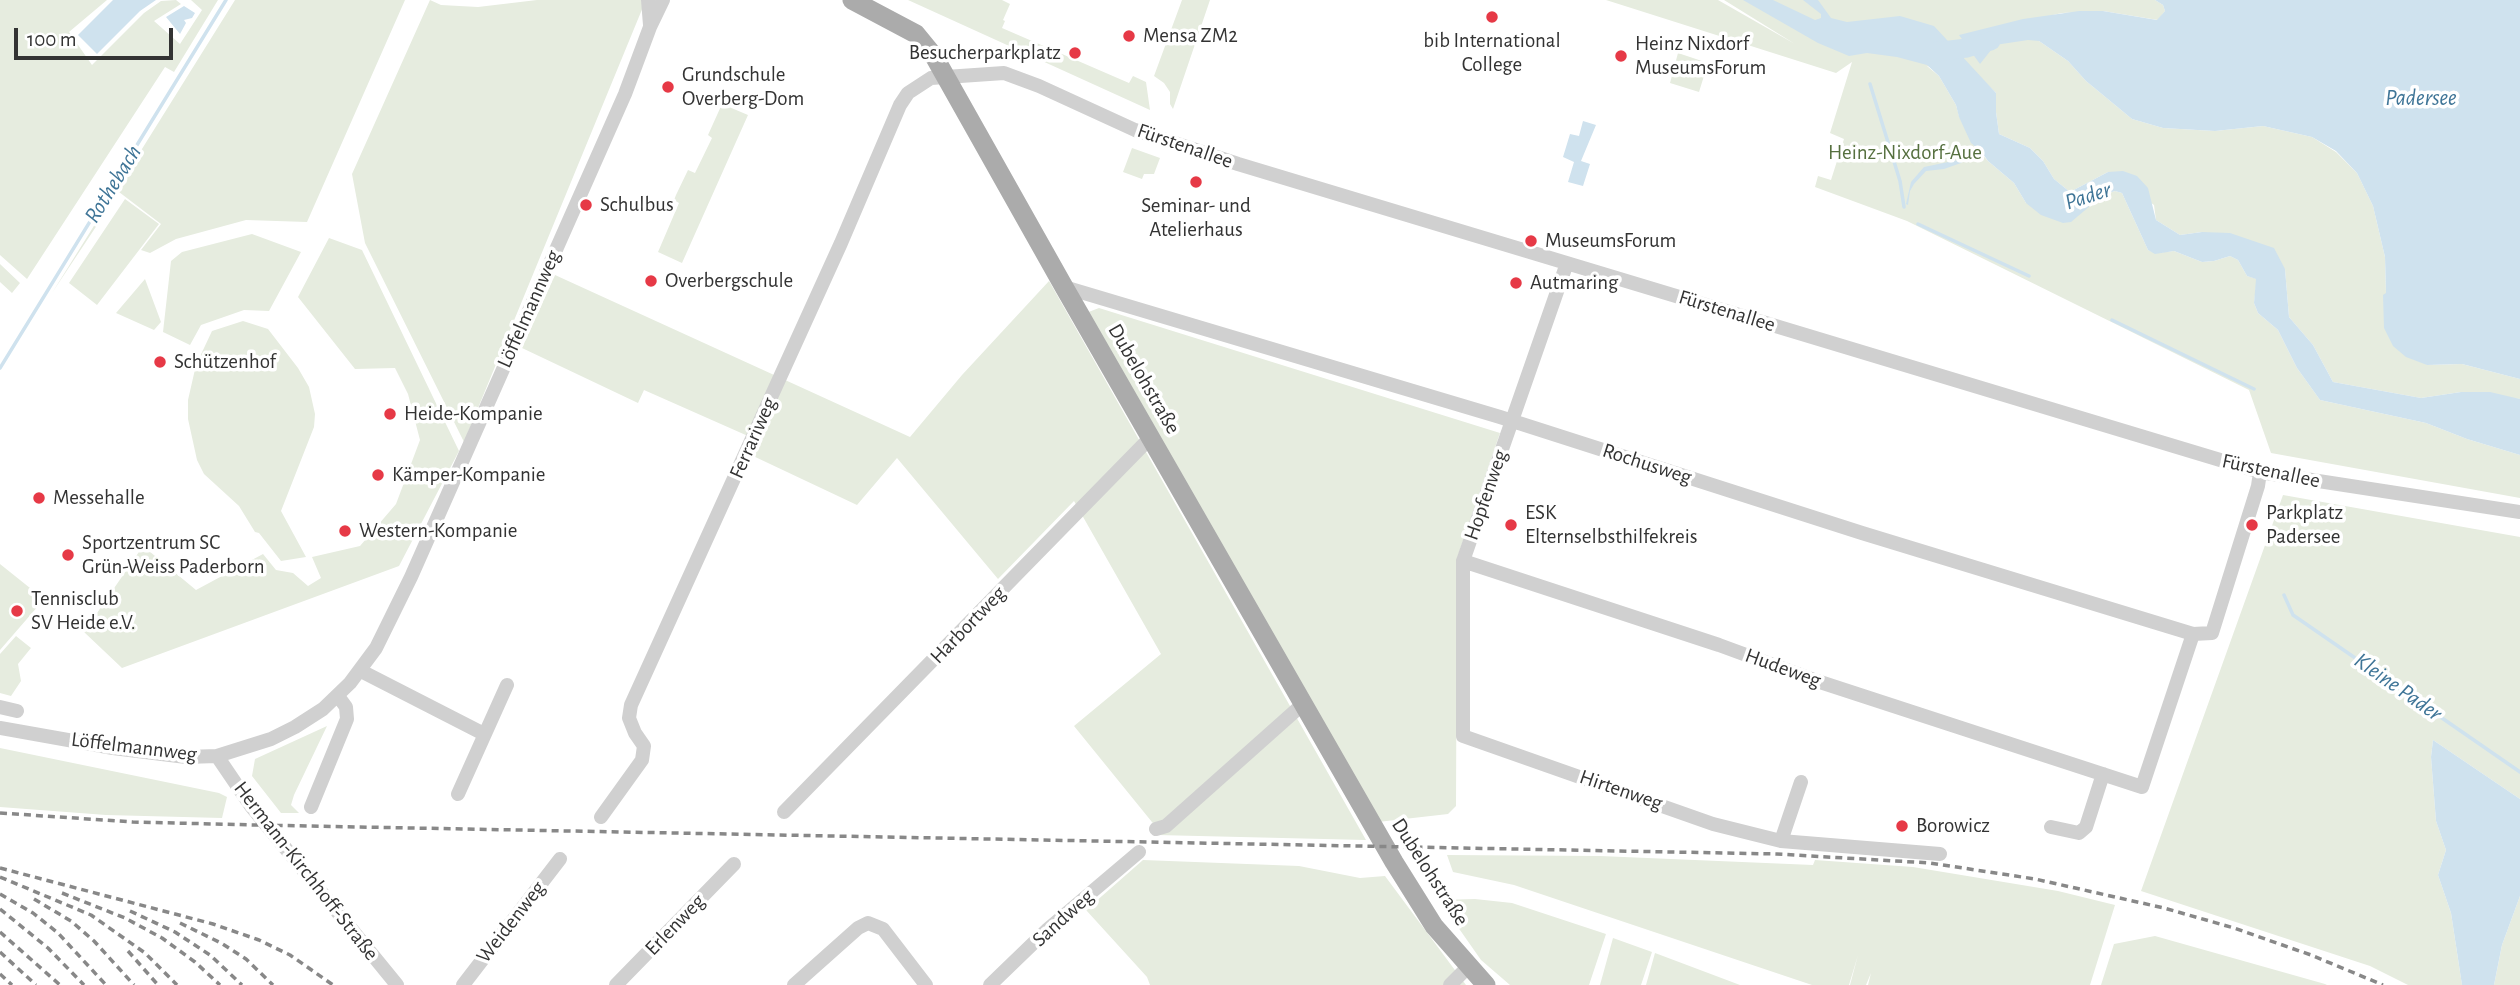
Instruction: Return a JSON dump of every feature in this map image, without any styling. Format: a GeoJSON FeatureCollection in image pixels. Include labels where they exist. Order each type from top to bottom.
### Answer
{"type":"FeatureCollection","features":[{"type":"Feature","properties":{"kind":"main road","name":"Dubelohstraße"},"geometry":{"type":"LineString","coordinates":[[852,0],[916,34],[934,55],[1076,308],[1412,891],[1434,926],[1486,985]]}},
{"type":"Feature","properties":{"kind":"street","name":"Löffelmannweg"},"geometry":{"type":"LineString","coordinates":[[648,0],[650,27]]}},
{"type":"Feature","properties":{"kind":"street","name":"Löffelmannweg"},"geometry":{"type":"LineString","coordinates":[[0,728],[113,748],[186,757],[217,756],[282,734],[308,719],[338,696],[361,671],[411,578],[625,94],[663,0]]}},
{"type":"Feature","properties":{"kind":"street","name":"Fürstenallee"},"geometry":{"type":"LineString","coordinates":[[947,77],[1004,73],[1153,136],[2260,471],[2520,512]]}},
{"type":"Feature","properties":{"kind":"street","name":"Ferrariweg"},"geometry":{"type":"LineString","coordinates":[[601,817],[642,760],[644,746],[629,718],[631,705],[846,233],[900,105],[915,86],[931,78],[947,77]]}},
{"type":"Feature","properties":{"kind":"street","name":"Hopfenweg"},"geometry":{"type":"LineString","coordinates":[[1463,736],[1463,561],[1567,263]]}},
{"type":"Feature","properties":{"kind":"street","name":"Rochusweg"},"geometry":{"type":"LineString","coordinates":[[1064,287],[1512,421],[1862,533],[2193,634]]}},
{"type":"Feature","properties":{"kind":"street"},"geometry":{"type":"LineString","coordinates":[[1076,308],[1101,299]]}},
{"type":"Feature","properties":{"kind":"street","name":"Harbortweg"},"geometry":{"type":"LineString","coordinates":[[784,812],[1151,437]]}},
{"type":"Feature","properties":{"kind":"street"},"geometry":{"type":"LineString","coordinates":[[2193,634],[2212,633],[2258,486],[2260,471]]}},
{"type":"Feature","properties":{"kind":"street","name":"Hudeweg"},"geometry":{"type":"LineString","coordinates":[[1463,561],[2142,787],[2193,634]]}},
{"type":"Feature","properties":{"kind":"street"},"geometry":{"type":"LineString","coordinates":[[361,671],[484,734]]}},
{"type":"Feature","properties":{"kind":"street"},"geometry":{"type":"LineString","coordinates":[[458,794],[507,685]]}},
{"type":"Feature","properties":{"kind":"street"},"geometry":{"type":"LineString","coordinates":[[310,807],[347,719],[346,707],[338,696]]}},
{"type":"Feature","properties":{"kind":"street"},"geometry":{"type":"LineString","coordinates":[[1156,829],[1166,826],[1303,704]]}},
{"type":"Feature","properties":{"kind":"street"},"geometry":{"type":"LineString","coordinates":[[0,707],[17,711]]}},
{"type":"Feature","properties":{"kind":"street","name":"Hirtenweg"},"geometry":{"type":"LineString","coordinates":[[1463,736],[1713,824],[1781,841],[1940,854]]}},
{"type":"Feature","properties":{"kind":"street","name":"Hermann-Kirchhoff-Straße"},"geometry":{"type":"LineString","coordinates":[[217,756],[259,815],[397,985]]}},
{"type":"Feature","properties":{"kind":"street"},"geometry":{"type":"LineString","coordinates":[[2052,827],[2079,832],[2087,827],[2103,774]]}},
{"type":"Feature","properties":{"kind":"street"},"geometry":{"type":"LineString","coordinates":[[1781,841],[1801,782]]}},
{"type":"Feature","properties":{"kind":"street","name":"Sandweg"},"geometry":{"type":"LineString","coordinates":[[1000,982],[1048,929],[1139,852]]}},
{"type":"Feature","properties":{"kind":"street","name":"Weidenweg"},"geometry":{"type":"LineString","coordinates":[[463,985],[560,859]]}},
{"type":"Feature","properties":{"kind":"street","name":"Erlenweg"},"geometry":{"type":"LineString","coordinates":[[616,985],[734,864]]}},
{"type":"Feature","properties":{"kind":"street"},"geometry":{"type":"LineString","coordinates":[[794,985],[858,928],[869,923],[883,929],[926,985]]}},
{"type":"Feature","properties":{"kind":"street"},"geometry":{"type":"LineString","coordinates":[[1450,985],[1468,967]]}},
{"type":"Feature","properties":{"kind":"green space"},"geometry":{"type":"Polygon","coordinates":[[[0,0],[107,0],[69,32],[92,65],[144,13],[161,1],[176,0],[181,4],[154,21],[180,44],[202,10],[191,0],[218,0],[174,72],[165,67],[27,279],[0,255],[0,0]]]}},
{"type":"Feature","properties":{"kind":"green space"},"geometry":{"type":"Polygon","coordinates":[[[235,0],[405,0],[307,222],[246,220],[176,239],[150,253],[141,250],[161,224],[119,192],[52,293],[235,0]]]}},
{"type":"Feature","properties":{"kind":"green space"},"geometry":{"type":"Polygon","coordinates":[[[430,0],[441,5],[478,7],[537,0],[641,0],[643,7],[464,442],[365,243],[352,174],[430,0]]]}},
{"type":"Feature","properties":{"kind":"green space"},"geometry":{"type":"Polygon","coordinates":[[[908,0],[1002,0],[1010,4],[1002,28],[1129,83],[1133,76],[1146,82],[1150,110],[908,0]]]}},
{"type":"Feature","properties":{"kind":"green space"},"geometry":{"type":"Polygon","coordinates":[[[1182,0],[1210,0],[1173,109],[1170,92],[1164,83],[1154,76],[1182,0]]]}},
{"type":"Feature","properties":{"kind":"green space","name":"Heinz-Nixdorf-Aue"},"geometry":{"type":"Polygon","coordinates":[[[1606,0],[1718,0],[1795,44],[1724,0],[2155,0],[2163,5],[2165,11],[2158,20],[2103,11],[2062,13],[2039,18],[2039,41],[2068,61],[2086,81],[2132,119],[2163,128],[2215,131],[2263,126],[2312,137],[2336,152],[2357,173],[2373,206],[2385,257],[2386,293],[2427,365],[2462,364],[2520,379],[2520,399],[2461,392],[2421,398],[2333,382],[2313,345],[2289,317],[2285,269],[2202,232],[2180,235],[2156,220],[2154,205],[2108,172],[2070,192],[2054,179],[2043,161],[2030,148],[1999,134],[1996,93],[1980,77],[1927,66],[1939,76],[1977,148],[2014,183],[2026,203],[2089,205],[2103,195],[2115,191],[2122,193],[2148,250],[2155,253],[2174,251],[2202,262],[2230,256],[2238,260],[2247,276],[2257,279],[2254,303],[2258,313],[2278,330],[2297,368],[2320,400],[2426,423],[2520,455],[2520,498],[2271,453],[2249,390],[1907,221],[1815,187],[1818,176],[1831,180],[1844,139],[1830,133],[1852,62],[1836,73],[1606,0]]]}},
{"type":"Feature","properties":{"kind":"green space"},"geometry":{"type":"Polygon","coordinates":[[[1678,53],[1708,63],[1699,92],[1670,83],[1678,53]]]}},
{"type":"Feature","properties":{"kind":"green space"},"geometry":{"type":"Polygon","coordinates":[[[722,104],[748,115],[682,263],[658,252],[679,203],[674,200],[676,195],[688,170],[695,173],[712,138],[708,135],[722,104]]]}},
{"type":"Feature","properties":{"kind":"green space"},"geometry":{"type":"Polygon","coordinates":[[[1132,148],[1160,158],[1154,174],[1144,174],[1142,179],[1123,172],[1132,148]]]}},
{"type":"Feature","properties":{"kind":"green space"},"geometry":{"type":"Polygon","coordinates":[[[125,199],[159,224],[97,305],[69,283],[125,199]]]}},
{"type":"Feature","properties":{"kind":"green space"},"geometry":{"type":"Polygon","coordinates":[[[252,234],[301,252],[269,311],[244,310],[201,325],[190,345],[163,332],[171,261],[182,252],[252,234]]]}},
{"type":"Feature","properties":{"kind":"green space"},"geometry":{"type":"Polygon","coordinates":[[[329,238],[362,250],[459,451],[399,566],[122,668],[84,632],[143,546],[196,590],[263,554],[276,570],[293,573],[308,586],[321,578],[312,557],[360,546],[396,504],[420,440],[408,394],[395,368],[355,369],[298,297],[329,238]]]}},
{"type":"Feature","properties":{"kind":"green space"},"geometry":{"type":"Polygon","coordinates":[[[0,264],[20,283],[12,293],[0,282],[0,264]]]}},
{"type":"Feature","properties":{"kind":"green space"},"geometry":{"type":"Polygon","coordinates":[[[555,275],[910,437],[962,375],[1049,281],[1366,840],[1157,835],[1156,827],[1074,726],[1161,654],[1074,501],[998,579],[897,458],[857,505],[751,455],[757,440],[644,390],[638,403],[522,348],[555,275]]]}},
{"type":"Feature","properties":{"kind":"green space"},"geometry":{"type":"Polygon","coordinates":[[[145,279],[161,322],[154,330],[116,313],[145,279]]]}},
{"type":"Feature","properties":{"kind":"green space"},"geometry":{"type":"Polygon","coordinates":[[[1099,308],[1500,433],[1457,558],[1456,806],[1448,814],[1378,822],[1086,313],[1099,308]]]}},
{"type":"Feature","properties":{"kind":"green space"},"geometry":{"type":"Polygon","coordinates":[[[243,321],[268,329],[309,387],[315,414],[314,427],[281,511],[306,557],[281,561],[259,533],[255,532],[239,506],[204,474],[197,460],[188,419],[188,400],[196,365],[212,331],[243,321]]]}},
{"type":"Feature","properties":{"kind":"green space"},"geometry":{"type":"Polygon","coordinates":[[[2283,495],[2520,537],[2520,799],[2433,740],[2431,757],[2436,821],[2446,850],[2438,875],[2451,913],[2462,985],[2408,985],[2370,966],[2141,891],[2283,495]]]}},
{"type":"Feature","properties":{"kind":"green space","name":"Tennisclub SV Heide e.V."},"geometry":{"type":"Polygon","coordinates":[[[0,564],[30,588],[39,605],[0,650],[0,564]]]}},
{"type":"Feature","properties":{"kind":"green space"},"geometry":{"type":"Polygon","coordinates":[[[16,636],[31,648],[18,664],[21,681],[11,696],[0,693],[0,654],[16,636]]]}},
{"type":"Feature","properties":{"kind":"green space"},"geometry":{"type":"Polygon","coordinates":[[[327,726],[294,795],[291,805],[299,813],[281,813],[252,776],[255,759],[327,726]]]}},
{"type":"Feature","properties":{"kind":"green space"},"geometry":{"type":"Polygon","coordinates":[[[0,748],[219,793],[227,797],[222,818],[106,815],[0,807],[0,748]]]}},
{"type":"Feature","properties":{"kind":"green space"},"geometry":{"type":"Polygon","coordinates":[[[1447,855],[1600,856],[1813,865],[1815,860],[1913,867],[2058,891],[2115,905],[2090,985],[1868,985],[1871,973],[1866,985],[1850,985],[1858,955],[1849,985],[1812,985],[1514,885],[1453,872],[1447,855]]]}},
{"type":"Feature","properties":{"kind":"green space"},"geometry":{"type":"Polygon","coordinates":[[[1143,860],[1299,866],[1360,878],[1385,876],[1466,985],[1150,985],[1147,977],[1086,910],[1143,860]]]}},
{"type":"Feature","properties":{"kind":"green space"},"geometry":{"type":"Polygon","coordinates":[[[2520,896],[2520,985],[2494,985],[2502,945],[2520,896]]]}},
{"type":"Feature","properties":{"kind":"green space"},"geometry":{"type":"Polygon","coordinates":[[[1475,899],[1512,903],[1606,934],[1589,985],[1510,985],[1481,960],[1439,900],[1475,899]]]}},
{"type":"Feature","properties":{"kind":"green space"},"geometry":{"type":"Polygon","coordinates":[[[2155,936],[2327,985],[2101,985],[2114,944],[2155,936]]]}},
{"type":"Feature","properties":{"kind":"green space"},"geometry":{"type":"Polygon","coordinates":[[[1613,938],[1652,952],[1641,985],[1600,985],[1613,938]]]}},
{"type":"Feature","properties":{"kind":"green space"},"geometry":{"type":"Polygon","coordinates":[[[1655,953],[1740,985],[1646,985],[1655,953]]]}},
{"type":"Feature","properties":{"kind":"water"},"geometry":{"type":"Polygon","coordinates":[[[113,0],[156,0],[140,11],[97,54],[78,35],[113,0]]]}},
{"type":"Feature","properties":{"kind":"water","name":"Pader"},"geometry":{"type":"Polygon","coordinates":[[[1743,0],[1773,0],[1815,20],[1821,18],[1821,14],[1803,0],[1818,0],[1831,18],[1847,22],[1900,16],[1934,26],[1996,93],[1999,134],[2030,148],[2043,161],[2054,179],[2070,192],[2108,172],[2123,171],[2137,176],[2148,188],[2156,220],[2180,235],[2202,232],[2230,233],[2274,248],[2285,269],[2289,317],[2313,345],[2333,382],[2421,398],[2461,392],[2490,392],[2520,399],[2520,455],[2426,423],[2320,400],[2297,368],[2278,330],[2258,313],[2254,303],[2256,279],[2247,276],[2238,260],[2230,256],[2202,262],[2174,251],[2155,254],[2148,250],[2122,193],[2115,191],[2103,195],[2071,222],[2063,223],[2041,215],[2026,203],[2014,183],[1988,161],[1980,150],[1961,163],[1926,171],[1914,184],[1908,205],[1906,204],[1911,182],[1924,167],[1958,160],[1977,148],[1971,143],[1956,105],[1939,76],[1927,65],[1897,57],[1867,53],[1849,56],[1818,43],[1743,0]]]}},
{"type":"Feature","properties":{"kind":"water","name":"Padersee"},"geometry":{"type":"Polygon","coordinates":[[[2155,0],[2520,0],[2520,379],[2462,364],[2427,365],[2406,357],[2393,346],[2384,328],[2385,257],[2373,206],[2357,173],[2336,151],[2312,137],[2263,126],[2215,131],[2163,128],[2132,119],[2086,81],[2068,61],[2039,41],[1995,45],[1980,64],[1959,35],[2023,19],[2079,11],[2103,11],[2157,20],[2165,11],[2163,5],[2155,0]]]}},
{"type":"Feature","properties":{"kind":"water"},"geometry":{"type":"Polygon","coordinates":[[[184,6],[195,13],[192,18],[184,20],[186,23],[180,34],[166,17],[184,6]]]}},
{"type":"Feature","properties":{"kind":"water"},"geometry":{"type":"Polygon","coordinates":[[[1583,121],[1596,125],[1581,161],[1590,164],[1583,186],[1568,182],[1574,162],[1563,157],[1570,134],[1579,136],[1583,121]]]}},
{"type":"Feature","properties":{"kind":"water"},"geometry":{"type":"Polygon","coordinates":[[[2433,740],[2520,799],[2520,896],[2502,945],[2494,985],[2462,985],[2451,913],[2438,875],[2446,850],[2436,821],[2431,757],[2433,740]]]}},
{"type":"Feature","properties":{"kind":"waterway","name":"Rothebach"},"geometry":{"type":"LineString","coordinates":[[0,368],[226,0]]}},
{"type":"Feature","properties":{"kind":"waterway"},"geometry":{"type":"LineString","coordinates":[[1933,52],[1967,48],[1991,41]]}},
{"type":"Feature","properties":{"kind":"waterway","name":"Kleine Pader"},"geometry":{"type":"LineString","coordinates":[[1870,84],[1900,181],[1904,207]]}},
{"type":"Feature","properties":{"kind":"waterway","name":"Kleine Pader"},"geometry":{"type":"LineString","coordinates":[[1918,224],[2029,276]]}},
{"type":"Feature","properties":{"kind":"waterway","name":"Kleine Pader"},"geometry":{"type":"LineString","coordinates":[[2112,320],[2254,389]]}},
{"type":"Feature","properties":{"kind":"waterway","name":"Kleine Pader"},"geometry":{"type":"LineString","coordinates":[[2284,595],[2293,615],[2520,772]]}},
{"type":"Feature","properties":{"kind":"railway"},"geometry":{"type":"LineString","coordinates":[[0,813],[133,822],[1777,854],[1930,863],[2035,879],[2164,908],[2234,928],[2311,955],[2383,985]]}},
{"type":"Feature","properties":{"kind":"railway"},"geometry":{"type":"LineString","coordinates":[[0,868],[213,924],[259,940],[290,955],[333,985]]}},
{"type":"Feature","properties":{"kind":"railway"},"geometry":{"type":"LineString","coordinates":[[0,877],[91,915],[145,953],[177,985]]}},
{"type":"Feature","properties":{"kind":"railway"},"geometry":{"type":"LineString","coordinates":[[62,893],[125,918],[162,938],[195,962],[220,985]]}},
{"type":"Feature","properties":{"kind":"railway"},"geometry":{"type":"LineString","coordinates":[[0,894],[33,913],[58,933],[106,985]]}},
{"type":"Feature","properties":{"kind":"railway"},"geometry":{"type":"LineString","coordinates":[[34,899],[71,921],[94,941],[134,985]]}},
{"type":"Feature","properties":{"kind":"railway"},"geometry":{"type":"LineString","coordinates":[[0,909],[48,948],[84,985]]}},
{"type":"Feature","properties":{"kind":"railway"},"geometry":{"type":"LineString","coordinates":[[130,911],[175,932],[210,955],[242,985]]}},
{"type":"Feature","properties":{"kind":"railway"},"geometry":{"type":"LineString","coordinates":[[180,923],[246,959],[273,985]]}},
{"type":"Feature","properties":{"kind":"railway"},"geometry":{"type":"LineString","coordinates":[[0,932],[60,985]]}},
{"type":"Feature","properties":{"kind":"railway"},"geometry":{"type":"LineString","coordinates":[[128,951],[158,985]]}},
{"type":"Feature","properties":{"kind":"railway"},"geometry":{"type":"LineString","coordinates":[[0,952],[36,985]]}},
{"type":"Feature","properties":{"kind":"railway"},"geometry":{"type":"LineString","coordinates":[[0,974],[12,985]]}},
{"type":"Feature","properties":{"kind":"place","name":"bib International College"},"geometry":{"type":"Point","coordinates":[1492,17]}},
{"type":"Feature","properties":{"kind":"place","name":"Mensa ZM2"},"geometry":{"type":"Point","coordinates":[1129,36]}},
{"type":"Feature","properties":{"kind":"place","name":"Besucherparkplatz"},"geometry":{"type":"Point","coordinates":[1075,53]}},
{"type":"Feature","properties":{"kind":"place","name":"Heinz Nixdorf MuseumsForum"},"geometry":{"type":"Point","coordinates":[1621,56]}},
{"type":"Feature","properties":{"kind":"place","name":"Grundschule Overberg-Dom"},"geometry":{"type":"Point","coordinates":[668,87]}},
{"type":"Feature","properties":{"kind":"place","name":"Seminar- und Atelierhaus"},"geometry":{"type":"Point","coordinates":[1196,182]}},
{"type":"Feature","properties":{"kind":"place","name":"Schulbus"},"geometry":{"type":"Point","coordinates":[586,205]}},
{"type":"Feature","properties":{"kind":"place","name":"MuseumsForum"},"geometry":{"type":"Point","coordinates":[1531,241]}},
{"type":"Feature","properties":{"kind":"place","name":"Overbergschule"},"geometry":{"type":"Point","coordinates":[651,281]}},
{"type":"Feature","properties":{"kind":"place","name":"Autmaring"},"geometry":{"type":"Point","coordinates":[1516,283]}},
{"type":"Feature","properties":{"kind":"place","name":"Schützenhof"},"geometry":{"type":"Point","coordinates":[160,362]}},
{"type":"Feature","properties":{"kind":"place","name":"Heide-Kompanie"},"geometry":{"type":"Point","coordinates":[390,414]}},
{"type":"Feature","properties":{"kind":"place","name":"Kämper-Kompanie"},"geometry":{"type":"Point","coordinates":[378,475]}},
{"type":"Feature","properties":{"kind":"place","name":"Messehalle"},"geometry":{"type":"Point","coordinates":[39,498]}},
{"type":"Feature","properties":{"kind":"place","name":"ESK Elternselbsthilfekreis"},"geometry":{"type":"Point","coordinates":[1511,525]}},
{"type":"Feature","properties":{"kind":"place","name":"Parkplatz Padersee"},"geometry":{"type":"Point","coordinates":[2252,525]}},
{"type":"Feature","properties":{"kind":"place","name":"Western-Kompanie"},"geometry":{"type":"Point","coordinates":[345,531]}},
{"type":"Feature","properties":{"kind":"place","name":"Sportzentrum SC Grün-Weiss Paderborn"},"geometry":{"type":"Point","coordinates":[68,555]}},
{"type":"Feature","properties":{"kind":"place","name":"Tennisclub SV Heide e.V."},"geometry":{"type":"Point","coordinates":[17,611]}},
{"type":"Feature","properties":{"kind":"place","name":"Borowicz"},"geometry":{"type":"Point","coordinates":[1902,826]}}]}
